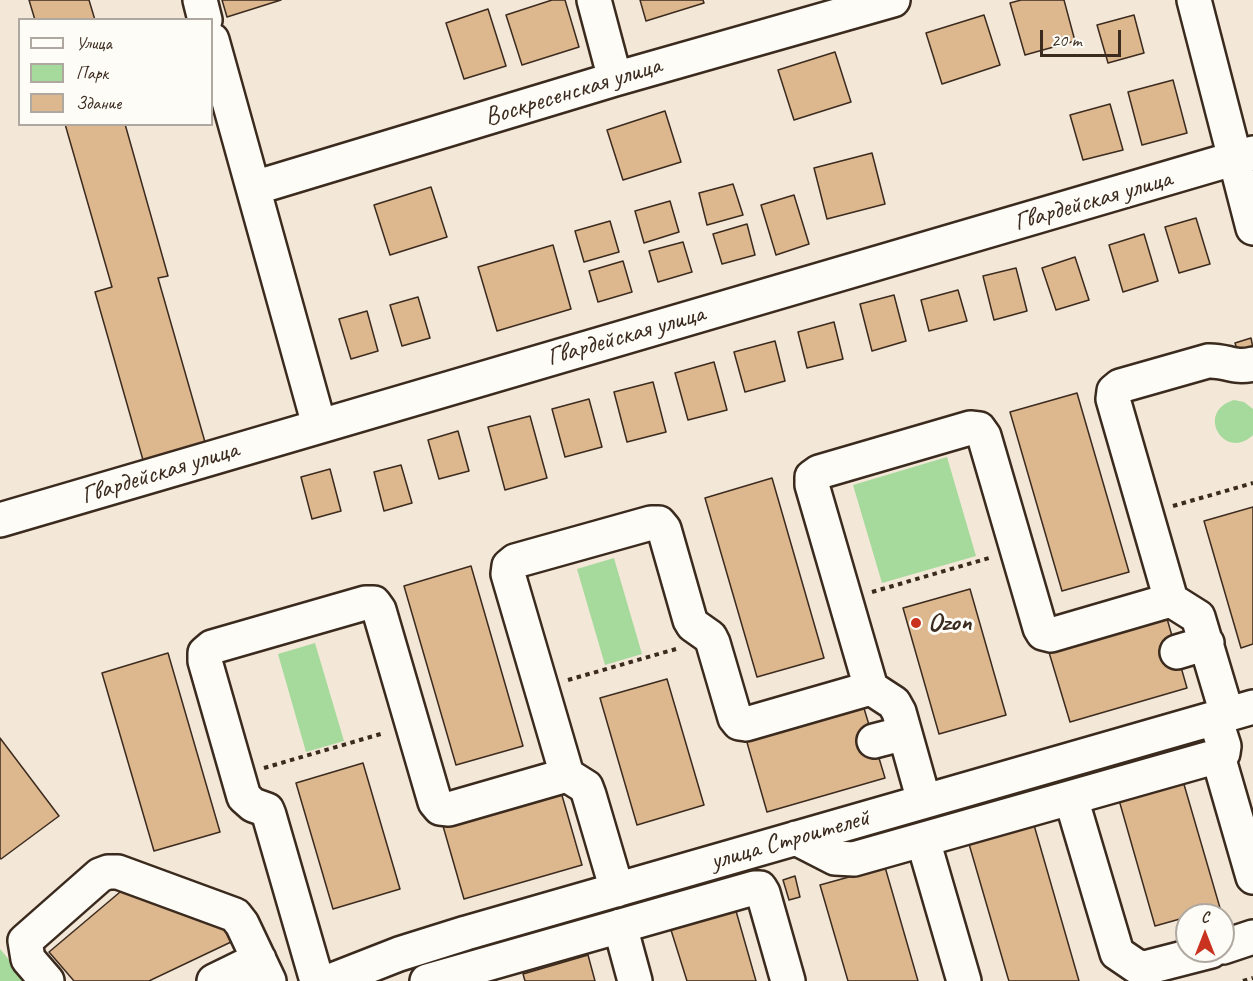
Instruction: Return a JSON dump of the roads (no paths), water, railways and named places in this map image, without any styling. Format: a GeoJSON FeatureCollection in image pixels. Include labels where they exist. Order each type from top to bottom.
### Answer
{"type":"FeatureCollection","features":[{"type":"Feature","properties":{"kind":"street"},"geometry":{"type":"LineString","coordinates":[[200,0],[205,18]]}},
{"type":"Feature","properties":{"kind":"street"},"geometry":{"type":"LineString","coordinates":[[594,0],[615,79]]}},
{"type":"Feature","properties":{"kind":"street","name":"Воскресенская улица"},"geometry":{"type":"LineString","coordinates":[[254,188],[615,79],[892,0]]}},
{"type":"Feature","properties":{"kind":"street"},"geometry":{"type":"LineString","coordinates":[[1194,0],[1244,157],[1253,228]]}},
{"type":"Feature","properties":{"kind":"street"},"geometry":{"type":"LineString","coordinates":[[213,44],[319,425]]}},
{"type":"Feature","properties":{"kind":"street","name":"Гвардейская улица"},"geometry":{"type":"LineString","coordinates":[[0,520],[319,425],[1244,157]]}},
{"type":"Feature","properties":{"kind":"street"},"geometry":{"type":"LineString","coordinates":[[796,838],[835,858],[855,859],[1223,753],[1232,713],[1192,647],[1198,617],[1171,600],[1113,399],[1114,391],[1120,386],[1208,361],[1217,360],[1237,367],[1253,364]]}},
{"type":"Feature","properties":{"kind":"street"},"geometry":{"type":"LineString","coordinates":[[924,801],[894,703],[871,688],[812,485],[812,477],[819,472],[970,428],[979,429],[984,435],[1043,633],[1051,635],[1171,600]]}},
{"type":"Feature","properties":{"kind":"street"},"geometry":{"type":"LineString","coordinates":[[617,890],[584,825],[586,787],[567,775],[508,574],[509,566],[515,561],[651,523],[659,523],[664,529],[690,620],[711,639],[735,718],[739,723],[746,724],[871,688]]}},
{"type":"Feature","properties":{"kind":"street"},"geometry":{"type":"LineString","coordinates":[[335,980],[267,810],[247,802],[205,661],[205,653],[212,647],[235,640],[365,603],[374,603],[379,610],[435,802],[440,808],[449,809],[567,775]]}},
{"type":"Feature","properties":{"kind":"street","name":"улица Строителей"},"geometry":{"type":"LineString","coordinates":[[335,980],[399,954],[466,933],[1232,713]]}},
{"type":"Feature","properties":{"kind":"street"},"geometry":{"type":"LineString","coordinates":[[874,741],[905,733]]}},
{"type":"Feature","properties":{"kind":"street"},"geometry":{"type":"LineString","coordinates":[[1218,756],[1253,877]]}},
{"type":"Feature","properties":{"kind":"street"},"geometry":{"type":"LineString","coordinates":[[1071,798],[1116,953],[1136,966],[1145,968],[1175,960]]}},
{"type":"Feature","properties":{"kind":"street"},"geometry":{"type":"LineString","coordinates":[[924,840],[964,981]]}},
{"type":"Feature","properties":{"kind":"street"},"geometry":{"type":"LineString","coordinates":[[47,981],[28,959],[25,941],[100,875],[108,872],[118,872],[235,915],[242,924],[264,970],[214,981]]}},
{"type":"Feature","properties":{"kind":"street"},"geometry":{"type":"LineString","coordinates":[[427,981],[478,974],[620,926],[754,888],[760,888],[763,893],[788,981]]}},
{"type":"Feature","properties":{"kind":"street"},"geometry":{"type":"LineString","coordinates":[[620,926],[635,981]]}},
{"type":"Feature","properties":{"kind":"street"},"geometry":{"type":"LineString","coordinates":[[466,933],[478,974]]}},
{"type":"Feature","properties":{"kind":"street"},"geometry":{"type":"LineString","coordinates":[[1235,943],[1253,937]]}},
{"type":"Feature","properties":{"kind":"place","name":"Ozon"},"geometry":{"type":"Point","coordinates":[916,623]}}]}
